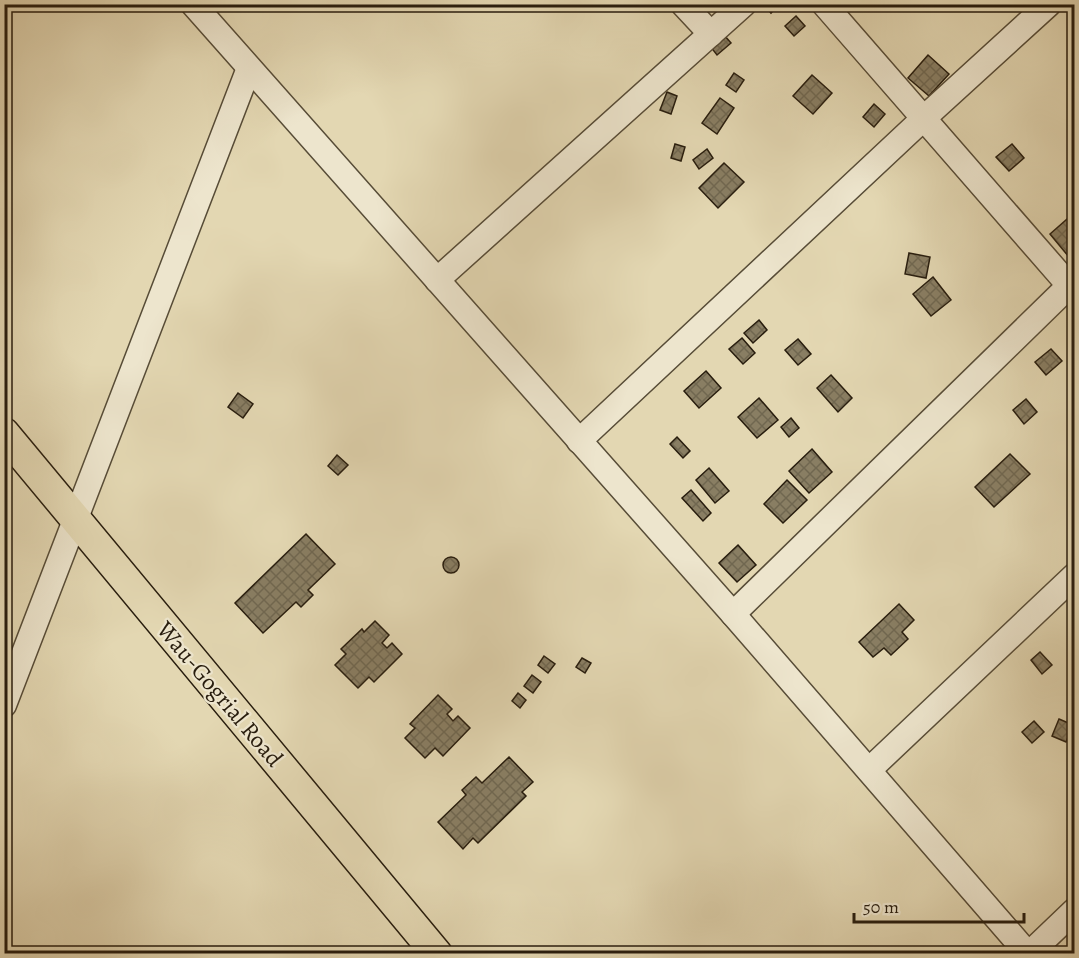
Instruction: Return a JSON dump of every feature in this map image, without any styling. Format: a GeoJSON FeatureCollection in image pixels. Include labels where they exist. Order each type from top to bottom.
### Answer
{"type":"FeatureCollection","features":[{"type":"Feature","properties":{"kind":"main road","name":"Wau-Gogrial Road"},"geometry":{"type":"LineString","coordinates":[[4,433],[437,954]]}},
{"type":"Feature","properties":{"kind":"street"},"geometry":{"type":"LineString","coordinates":[[193,4],[733,614],[1029,954],[1074,911]]}},
{"type":"Feature","properties":{"kind":"street"},"geometry":{"type":"LineString","coordinates":[[683,4],[711,34]]}},
{"type":"Feature","properties":{"kind":"street"},"geometry":{"type":"LineString","coordinates":[[437,279],[744,4]]}},
{"type":"Feature","properties":{"kind":"street"},"geometry":{"type":"LineString","coordinates":[[733,614],[1073,286],[824,4]]}},
{"type":"Feature","properties":{"kind":"street"},"geometry":{"type":"LineString","coordinates":[[579,441],[1049,4]]}},
{"type":"Feature","properties":{"kind":"street"},"geometry":{"type":"LineString","coordinates":[[4,705],[249,68]]}},
{"type":"Feature","properties":{"kind":"street"},"geometry":{"type":"LineString","coordinates":[[869,770],[1074,576]]}},
{"type":"Feature","properties":{"kind":"building"},"geometry":{"type":"Polygon","coordinates":[[[763,4],[779,4],[771,13],[763,4]]]}},
{"type":"Feature","properties":{"kind":"building"},"geometry":{"type":"Polygon","coordinates":[[[796,16],[805,26],[794,36],[785,26],[796,16]]]}},
{"type":"Feature","properties":{"kind":"building"},"geometry":{"type":"Polygon","coordinates":[[[724,35],[731,43],[717,55],[710,46],[724,35]]]}},
{"type":"Feature","properties":{"kind":"building"},"geometry":{"type":"Polygon","coordinates":[[[928,55],[949,74],[929,96],[908,78],[928,55]]]}},
{"type":"Feature","properties":{"kind":"building"},"geometry":{"type":"Polygon","coordinates":[[[734,73],[744,80],[736,92],[726,85],[734,73]]]}},
{"type":"Feature","properties":{"kind":"building"},"geometry":{"type":"Polygon","coordinates":[[[812,75],[832,93],[813,114],[793,96],[812,75]]]}},
{"type":"Feature","properties":{"kind":"building"},"geometry":{"type":"Polygon","coordinates":[[[667,92],[677,96],[671,114],[660,110],[667,92]]]}},
{"type":"Feature","properties":{"kind":"building"},"geometry":{"type":"Polygon","coordinates":[[[720,98],[734,108],[717,134],[702,123],[720,98]]]}},
{"type":"Feature","properties":{"kind":"building"},"geometry":{"type":"Polygon","coordinates":[[[874,104],[885,114],[874,127],[863,117],[874,104]]]}},
{"type":"Feature","properties":{"kind":"building"},"geometry":{"type":"Polygon","coordinates":[[[675,144],[685,147],[681,161],[671,158],[675,144]]]}},
{"type":"Feature","properties":{"kind":"building"},"geometry":{"type":"Polygon","coordinates":[[[1012,144],[1024,158],[1009,171],[996,157],[1012,144]]]}},
{"type":"Feature","properties":{"kind":"building"},"geometry":{"type":"Polygon","coordinates":[[[707,149],[713,158],[699,169],[693,160],[707,149]]]}},
{"type":"Feature","properties":{"kind":"building"},"geometry":{"type":"Polygon","coordinates":[[[724,163],[744,182],[718,208],[699,188],[724,163]]]}},
{"type":"Feature","properties":{"kind":"building"},"geometry":{"type":"Polygon","coordinates":[[[1074,213],[1074,253],[1069,257],[1050,234],[1074,213]]]}},
{"type":"Feature","properties":{"kind":"building"},"geometry":{"type":"Polygon","coordinates":[[[909,253],[930,257],[926,278],[905,274],[909,253]]]}},
{"type":"Feature","properties":{"kind":"building"},"geometry":{"type":"Polygon","coordinates":[[[933,277],[951,300],[931,316],[913,294],[933,277]]]}},
{"type":"Feature","properties":{"kind":"building"},"geometry":{"type":"Polygon","coordinates":[[[759,320],[767,330],[753,343],[744,333],[759,320]]]}},
{"type":"Feature","properties":{"kind":"building"},"geometry":{"type":"Polygon","coordinates":[[[742,338],[755,353],[743,364],[729,349],[742,338]]]}},
{"type":"Feature","properties":{"kind":"building"},"geometry":{"type":"Polygon","coordinates":[[[798,339],[811,354],[798,365],[785,350],[798,339]]]}},
{"type":"Feature","properties":{"kind":"building"},"geometry":{"type":"Polygon","coordinates":[[[1051,349],[1062,361],[1046,375],[1035,362],[1051,349]]]}},
{"type":"Feature","properties":{"kind":"building"},"geometry":{"type":"Polygon","coordinates":[[[706,371],[721,388],[699,408],[684,391],[706,371]]]}},
{"type":"Feature","properties":{"kind":"building"},"geometry":{"type":"Polygon","coordinates":[[[831,375],[852,398],[838,412],[817,388],[831,375]]]}},
{"type":"Feature","properties":{"kind":"building"},"geometry":{"type":"Polygon","coordinates":[[[238,393],[253,404],[243,418],[228,407],[238,393]]]}},
{"type":"Feature","properties":{"kind":"building"},"geometry":{"type":"Polygon","coordinates":[[[759,398],[778,420],[757,438],[738,417],[759,398]]]}},
{"type":"Feature","properties":{"kind":"building"},"geometry":{"type":"Polygon","coordinates":[[[1026,399],[1037,412],[1024,424],[1013,410],[1026,399]]]}},
{"type":"Feature","properties":{"kind":"building"},"geometry":{"type":"Polygon","coordinates":[[[791,418],[799,428],[789,437],[781,427],[791,418]]]}},
{"type":"Feature","properties":{"kind":"building"},"geometry":{"type":"Polygon","coordinates":[[[677,437],[690,451],[683,458],[670,444],[677,437]]]}},
{"type":"Feature","properties":{"kind":"building"},"geometry":{"type":"Polygon","coordinates":[[[812,449],[832,472],[809,493],[789,471],[812,449]]]}},
{"type":"Feature","properties":{"kind":"building"},"geometry":{"type":"Polygon","coordinates":[[[1010,454],[1030,474],[994,507],[975,487],[1010,454]]]}},
{"type":"Feature","properties":{"kind":"building"},"geometry":{"type":"Polygon","coordinates":[[[337,455],[348,465],[338,475],[328,466],[337,455]]]}},
{"type":"Feature","properties":{"kind":"building"},"geometry":{"type":"Polygon","coordinates":[[[709,468],[729,491],[715,503],[696,480],[709,468]]]}},
{"type":"Feature","properties":{"kind":"building"},"geometry":{"type":"Polygon","coordinates":[[[787,480],[807,500],[783,523],[764,504],[787,480]]]}},
{"type":"Feature","properties":{"kind":"building"},"geometry":{"type":"Polygon","coordinates":[[[691,490],[711,513],[703,521],[682,498],[691,490]]]}},
{"type":"Feature","properties":{"kind":"building"},"geometry":{"type":"Polygon","coordinates":[[[306,534],[335,564],[308,590],[313,595],[301,607],[296,602],[263,633],[235,603],[306,534]]]}},
{"type":"Feature","properties":{"kind":"building"},"geometry":{"type":"Polygon","coordinates":[[[738,545],[756,565],[737,582],[719,563],[738,545]]]}},
{"type":"Feature","properties":{"kind":"building"},"geometry":{"type":"Polygon","coordinates":[[[448,557],[454,557],[459,565],[457,571],[448,573],[443,568],[443,562],[448,557]]]}},
{"type":"Feature","properties":{"kind":"building"},"geometry":{"type":"Polygon","coordinates":[[[899,604],[914,620],[902,632],[908,639],[891,655],[884,648],[873,657],[859,642],[899,604]]]}},
{"type":"Feature","properties":{"kind":"building"},"geometry":{"type":"Polygon","coordinates":[[[375,621],[389,635],[382,643],[387,648],[392,643],[402,654],[374,682],[369,677],[358,688],[335,665],[346,654],[341,649],[362,629],[364,632],[375,621]]]}},
{"type":"Feature","properties":{"kind":"building"},"geometry":{"type":"Polygon","coordinates":[[[1040,652],[1052,665],[1042,674],[1031,660],[1040,652]]]}},
{"type":"Feature","properties":{"kind":"building"},"geometry":{"type":"Polygon","coordinates":[[[544,656],[555,664],[548,673],[538,665],[544,656]]]}},
{"type":"Feature","properties":{"kind":"building"},"geometry":{"type":"Polygon","coordinates":[[[582,658],[591,663],[585,673],[576,667],[582,658]]]}},
{"type":"Feature","properties":{"kind":"building"},"geometry":{"type":"Polygon","coordinates":[[[532,675],[541,682],[533,693],[524,686],[532,675]]]}},
{"type":"Feature","properties":{"kind":"building"},"geometry":{"type":"Polygon","coordinates":[[[518,693],[526,700],[520,708],[512,701],[518,693]]]}},
{"type":"Feature","properties":{"kind":"building"},"geometry":{"type":"Polygon","coordinates":[[[438,695],[452,709],[447,714],[453,721],[458,716],[470,728],[443,756],[435,748],[425,758],[405,738],[415,728],[410,724],[438,695]]]}},
{"type":"Feature","properties":{"kind":"building"},"geometry":{"type":"Polygon","coordinates":[[[1059,719],[1073,725],[1066,742],[1052,736],[1059,719]]]}},
{"type":"Feature","properties":{"kind":"building"},"geometry":{"type":"Polygon","coordinates":[[[1034,721],[1044,732],[1032,743],[1022,732],[1034,721]]]}},
{"type":"Feature","properties":{"kind":"building"},"geometry":{"type":"Polygon","coordinates":[[[509,757],[533,782],[522,792],[526,796],[478,843],[473,838],[463,849],[438,822],[466,795],[462,790],[476,777],[482,783],[509,757]]]}}]}
